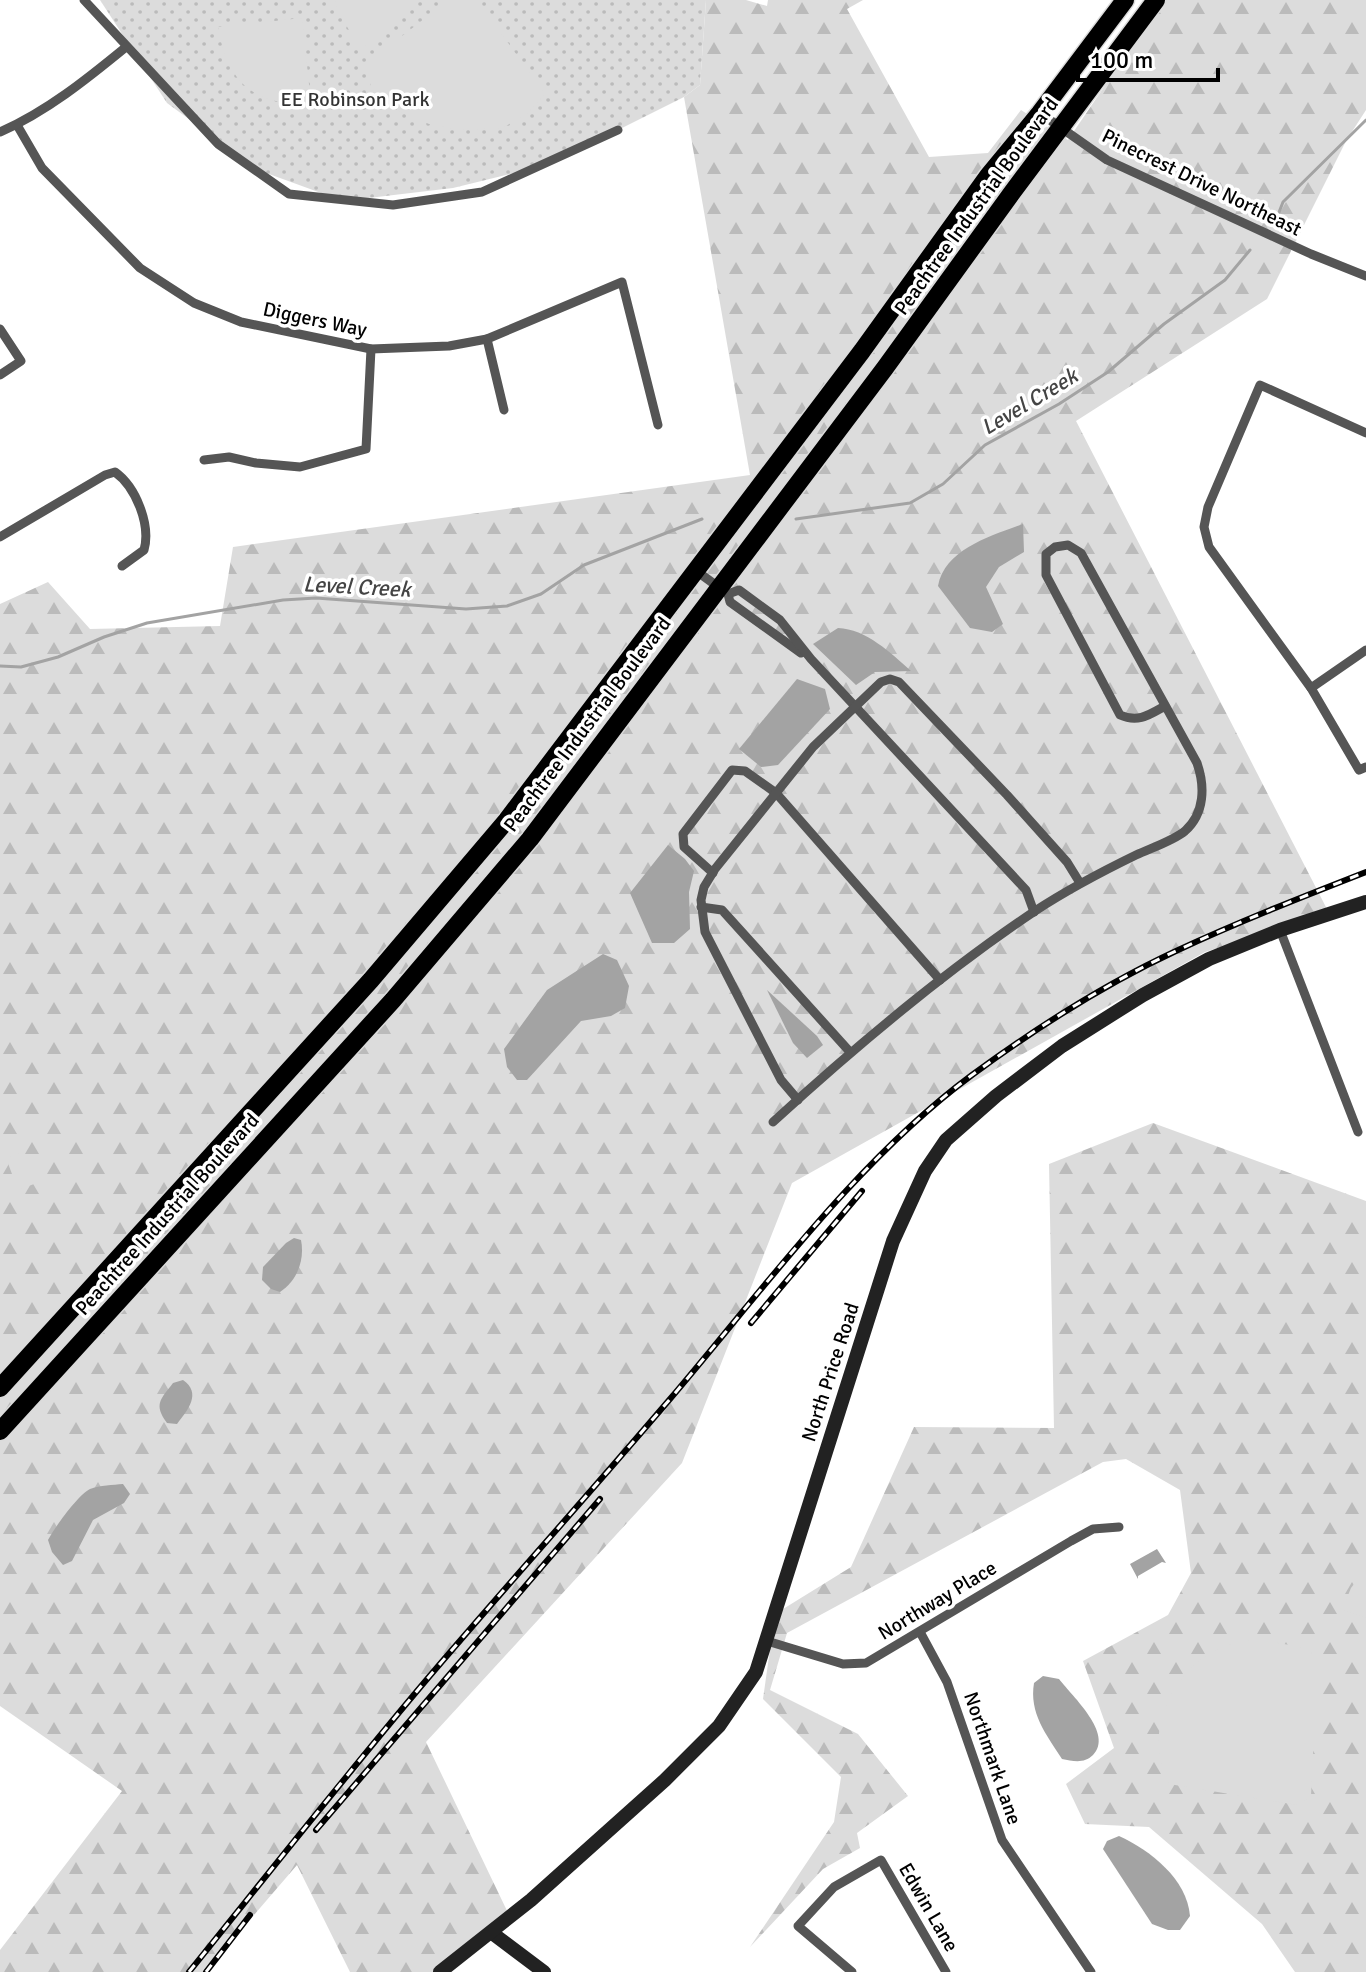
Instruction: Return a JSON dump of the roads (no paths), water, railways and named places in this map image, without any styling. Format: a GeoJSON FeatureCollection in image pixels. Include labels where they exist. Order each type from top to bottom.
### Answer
{"type":"FeatureCollection","features":[{"type":"Feature","properties":{"kind":"highway","name":"Peachtree Industrial Boulevard"},"geometry":{"type":"LineString","coordinates":[[0,1388],[371,980],[497,832],[862,351],[988,176],[1125,0]]}},
{"type":"Feature","properties":{"kind":"highway","name":"Peachtree Industrial Boulevard"},"geometry":{"type":"LineString","coordinates":[[0,1431],[412,977],[530,839],[723,591],[1156,0]]}},
{"type":"Feature","properties":{"kind":"street"},"geometry":{"type":"LineString","coordinates":[[84,0],[218,144],[289,194],[393,205],[482,192],[618,130]]}},
{"type":"Feature","properties":{"kind":"street"},"geometry":{"type":"LineString","coordinates":[[0,132],[17,125],[86,80],[126,47]]}},
{"type":"Feature","properties":{"kind":"street","name":"Pinecrest Drive Northeast"},"geometry":{"type":"LineString","coordinates":[[1040,113],[1107,160],[1311,254],[1366,276]]}},
{"type":"Feature","properties":{"kind":"street","name":"Diggers Way"},"geometry":{"type":"LineString","coordinates":[[17,125],[42,168],[140,268],[194,303],[241,322],[371,349],[449,346],[487,339],[622,282],[658,425]]}},
{"type":"Feature","properties":{"kind":"street"},"geometry":{"type":"LineString","coordinates":[[0,329],[21,361],[0,375]]}},
{"type":"Feature","properties":{"kind":"street"},"geometry":{"type":"LineString","coordinates":[[487,339],[504,410]]}},
{"type":"Feature","properties":{"kind":"street"},"geometry":{"type":"LineString","coordinates":[[204,460],[229,457],[300,467],[366,449],[371,349]]}},
{"type":"Feature","properties":{"kind":"street"},"geometry":{"type":"LineString","coordinates":[[1366,433],[1260,385],[1208,507],[1204,527],[1209,547],[1311,688],[1359,770],[1366,767]]}},
{"type":"Feature","properties":{"kind":"street"},"geometry":{"type":"LineString","coordinates":[[0,537],[115,472],[126,480],[146,526],[144,550],[122,566]]}},
{"type":"Feature","properties":{"kind":"street"},"geometry":{"type":"LineString","coordinates":[[773,1122],[850,1052],[940,980],[1080,883],[1185,831],[1199,813],[1204,782],[1197,763],[1081,553],[1068,545],[1055,547],[1046,554],[1046,575],[1120,715],[1131,720],[1145,717],[1165,706]]}},
{"type":"Feature","properties":{"kind":"street"},"geometry":{"type":"LineString","coordinates":[[695,570],[723,591],[730,602],[811,659]]}},
{"type":"Feature","properties":{"kind":"street"},"geometry":{"type":"LineString","coordinates":[[723,591],[739,590],[780,620],[811,659],[1026,890],[1034,912]]}},
{"type":"Feature","properties":{"kind":"street"},"geometry":{"type":"LineString","coordinates":[[1311,688],[1366,650]]}},
{"type":"Feature","properties":{"kind":"street"},"geometry":{"type":"LineString","coordinates":[[798,1100],[781,1080],[705,932],[701,907],[704,887],[813,747],[881,682],[890,679],[899,682],[1007,795],[1067,862],[1080,883]]}},
{"type":"Feature","properties":{"kind":"street"},"geometry":{"type":"LineString","coordinates":[[713,873],[684,847],[683,834],[732,770],[745,771],[776,793],[940,980]]}},
{"type":"Feature","properties":{"kind":"street","name":"North Price Road"},"geometry":{"type":"LineString","coordinates":[[440,1972],[492,1933],[592,1847],[706,1741],[737,1703],[756,1672],[893,1241],[925,1171],[946,1140],[1051,1054],[1128,1004],[1209,959],[1280,930],[1366,902]]}},
{"type":"Feature","properties":{"kind":"street"},"geometry":{"type":"LineString","coordinates":[[701,907],[722,910],[850,1052]]}},
{"type":"Feature","properties":{"kind":"street"},"geometry":{"type":"LineString","coordinates":[[1280,930],[1358,1132]]}},
{"type":"Feature","properties":{"kind":"street","name":"Northway Place"},"geometry":{"type":"LineString","coordinates":[[767,1641],[843,1664],[866,1663],[1093,1529],[1119,1527]]}},
{"type":"Feature","properties":{"kind":"street","name":"Northmark Lane"},"geometry":{"type":"LineString","coordinates":[[920,1632],[947,1682],[1002,1840],[1091,1972]]}},
{"type":"Feature","properties":{"kind":"street","name":"Edwin Lane"},"geometry":{"type":"LineString","coordinates":[[852,1972],[798,1926],[834,1887],[881,1860],[946,1972]]}},
{"type":"Feature","properties":{"kind":"street"},"geometry":{"type":"LineString","coordinates":[[492,1933],[544,1972]]}},
{"type":"Feature","properties":{"kind":"waterway","name":"Level Creek"},"geometry":{"type":"LineString","coordinates":[[1276,220],[1283,202],[1366,120]]}},
{"type":"Feature","properties":{"kind":"waterway","name":"Level Creek"},"geometry":{"type":"LineString","coordinates":[[796,519],[910,503],[943,484],[985,445],[1059,404],[1108,372],[1164,324],[1225,280],[1250,250]]}},
{"type":"Feature","properties":{"kind":"waterway","name":"Level Creek"},"geometry":{"type":"LineString","coordinates":[[0,666],[21,667],[58,657],[147,623],[283,600],[316,598],[466,609],[507,606],[541,594],[584,565],[702,519]]}},
{"type":"Feature","properties":{"kind":"railway"},"geometry":{"type":"LineString","coordinates":[[189,1972],[428,1678],[670,1399],[813,1228],[890,1146],[972,1075],[1097,992],[1199,940],[1366,872]]}},
{"type":"Feature","properties":{"kind":"railway"},"geometry":{"type":"LineString","coordinates":[[751,1323],[862,1191]]}},
{"type":"Feature","properties":{"kind":"railway"},"geometry":{"type":"LineString","coordinates":[[316,1830],[600,1499]]}},
{"type":"Feature","properties":{"kind":"railway"},"geometry":{"type":"LineString","coordinates":[[206,1972],[250,1915]]}},
{"type":"Feature","properties":{"kind":"park label","name":"EE Robinson Park"},"geometry":{"type":"Point","coordinates":[355,99]}}]}
